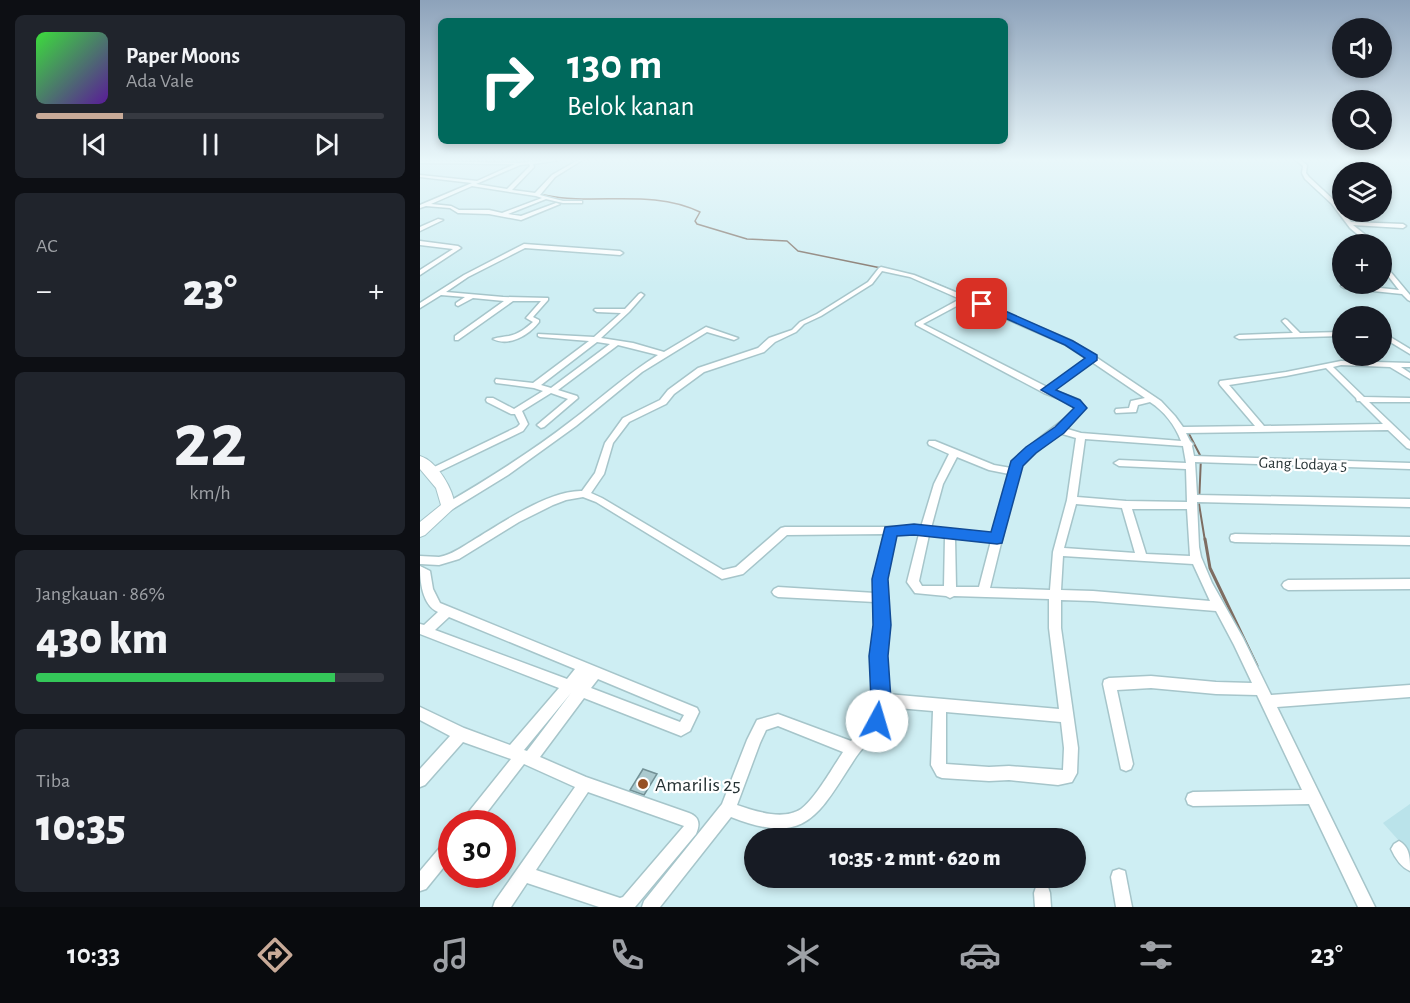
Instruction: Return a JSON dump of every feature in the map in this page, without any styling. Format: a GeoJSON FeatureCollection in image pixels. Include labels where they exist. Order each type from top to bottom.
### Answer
{"type":"FeatureCollection","features":[{"type":"Feature","properties":{"kind":"street"},"geometry":{"type":"LineString","coordinates":[[504,214],[538,201]]}},
{"type":"Feature","properties":{"kind":"street"},"geometry":{"type":"LineString","coordinates":[[560,201],[580,202]]}},
{"type":"Feature","properties":{"kind":"street"},"geometry":{"type":"LineString","coordinates":[[1332,201],[1349,223],[1361,234]]}},
{"type":"Feature","properties":{"kind":"street"},"geometry":{"type":"LineString","coordinates":[[422,206],[451,207],[458,212],[482,211],[522,218],[558,204]]}},
{"type":"Feature","properties":{"kind":"street"},"geometry":{"type":"LineString","coordinates":[[420,230],[440,220]]}},
{"type":"Feature","properties":{"kind":"street"},"geometry":{"type":"LineString","coordinates":[[1349,223],[1403,226]]}},
{"type":"Feature","properties":{"kind":"street"},"geometry":{"type":"LineString","coordinates":[[420,243],[458,248],[420,273]]}},
{"type":"Feature","properties":{"kind":"street"},"geometry":{"type":"LineString","coordinates":[[420,306],[466,276],[526,245],[620,253]]}},
{"type":"Feature","properties":{"kind":"street"},"geometry":{"type":"LineString","coordinates":[[585,494],[598,474],[609,443],[626,420],[663,402],[671,392],[701,370],[761,350],[772,340],[794,330],[870,283],[881,269],[912,276],[1063,340],[1151,399],[1185,430],[1195,461],[1196,560],[1268,702],[1367,907]]}},
{"type":"Feature","properties":{"kind":"street"},"geometry":{"type":"LineString","coordinates":[[1392,278],[1410,300]]}},
{"type":"Feature","properties":{"kind":"street"},"geometry":{"type":"LineString","coordinates":[[1392,291],[1403,292]]}},
{"type":"Feature","properties":{"kind":"street"},"geometry":{"type":"LineString","coordinates":[[441,292],[547,300],[529,318],[537,321],[534,325],[514,339],[497,339]]}},
{"type":"Feature","properties":{"kind":"street"},"geometry":{"type":"LineString","coordinates":[[458,304],[472,296]]}},
{"type":"Feature","properties":{"kind":"street"},"geometry":{"type":"LineString","coordinates":[[535,386],[596,339],[641,296]]}},
{"type":"Feature","properties":{"kind":"street"},"geometry":{"type":"LineString","coordinates":[[967,298],[918,324],[1080,406],[1060,430],[1031,450],[1013,472],[983,593]]}},
{"type":"Feature","properties":{"kind":"street"},"geometry":{"type":"LineString","coordinates":[[458,338],[511,299]]}},
{"type":"Feature","properties":{"kind":"street"},"geometry":{"type":"LineString","coordinates":[[597,310],[627,311]]}},
{"type":"Feature","properties":{"kind":"street"},"geometry":{"type":"LineString","coordinates":[[1286,321],[1299,336]]}},
{"type":"Feature","properties":{"kind":"street"},"geometry":{"type":"LineString","coordinates":[[420,531],[448,507],[505,474],[663,354],[706,329],[734,338]]}},
{"type":"Feature","properties":{"kind":"street"},"geometry":{"type":"LineString","coordinates":[[1239,337],[1332,334]]}},
{"type":"Feature","properties":{"kind":"street"},"geometry":{"type":"LineString","coordinates":[[540,336],[596,339],[642,346],[663,354]]}},
{"type":"Feature","properties":{"kind":"street"},"geometry":{"type":"LineString","coordinates":[[1392,340],[1410,352]]}},
{"type":"Feature","properties":{"kind":"street"},"geometry":{"type":"LineString","coordinates":[[490,400],[513,412],[518,411],[569,381],[616,343]]}},
{"type":"Feature","properties":{"kind":"street"},"geometry":{"type":"LineString","coordinates":[[1047,390],[1093,358]]}},
{"type":"Feature","properties":{"kind":"street"},"geometry":{"type":"LineString","coordinates":[[1262,429],[1223,383],[1350,362],[1410,365]]}},
{"type":"Feature","properties":{"kind":"street"},"geometry":{"type":"LineString","coordinates":[[1327,365],[1410,446]]}},
{"type":"Feature","properties":{"kind":"street"},"geometry":{"type":"LineString","coordinates":[[1393,365],[1410,377]]}},
{"type":"Feature","properties":{"kind":"street"},"geometry":{"type":"LineString","coordinates":[[499,381],[552,390],[574,399],[542,425]]}},
{"type":"Feature","properties":{"kind":"street"},"geometry":{"type":"LineString","coordinates":[[1119,411],[1133,410],[1134,403],[1151,399]]}},
{"type":"Feature","properties":{"kind":"street"},"geometry":{"type":"LineString","coordinates":[[1360,399],[1410,400]]}},
{"type":"Feature","properties":{"kind":"street"},"geometry":{"type":"LineString","coordinates":[[448,507],[448,494],[425,467],[520,429],[524,424],[518,411]]}},
{"type":"Feature","properties":{"kind":"street"},"geometry":{"type":"LineString","coordinates":[[1185,430],[1389,427]]}},
{"type":"Feature","properties":{"kind":"street"},"geometry":{"type":"LineString","coordinates":[[1060,430],[1081,436],[1189,444]]}},
{"type":"Feature","properties":{"kind":"street"},"geometry":{"type":"LineString","coordinates":[[940,705],[938,765],[942,771],[1009,773],[1058,778],[1067,777],[1070,773],[1071,748],[1055,628],[1055,595],[1058,552],[1072,500],[1081,436]]}},
{"type":"Feature","properties":{"kind":"street"},"geometry":{"type":"LineString","coordinates":[[932,443],[1001,471],[1013,472]]}},
{"type":"Feature","properties":{"kind":"street"},"geometry":{"type":"LineString","coordinates":[[954,453],[941,475],[928,509],[925,531],[921,536],[914,584],[919,590],[950,593],[1055,595],[1220,607]]}},
{"type":"Feature","properties":{"kind":"street","name":"Gang Lodaya 5"},"geometry":{"type":"LineString","coordinates":[[1119,463],[1195,461],[1410,466]]}},
{"type":"Feature","properties":{"kind":"street"},"geometry":{"type":"LineString","coordinates":[[420,560],[447,559],[562,497],[585,494],[722,575],[739,572],[784,531],[925,531],[997,538]]}},
{"type":"Feature","properties":{"kind":"street"},"geometry":{"type":"LineString","coordinates":[[1072,500],[1126,505],[1195,500],[1410,503]]}},
{"type":"Feature","properties":{"kind":"street"},"geometry":{"type":"LineString","coordinates":[[1126,505],[1142,558]]}},
{"type":"Feature","properties":{"kind":"street"},"geometry":{"type":"LineString","coordinates":[[728,809],[756,820],[787,820],[806,813],[853,749],[877,721],[881,700],[880,579],[890,531]]}},
{"type":"Feature","properties":{"kind":"street"},"geometry":{"type":"LineString","coordinates":[[950,534],[950,593]]}},
{"type":"Feature","properties":{"kind":"street"},"geometry":{"type":"LineString","coordinates":[[1235,538],[1410,541]]}},
{"type":"Feature","properties":{"kind":"street"},"geometry":{"type":"LineString","coordinates":[[1058,552],[1196,560]]}},
{"type":"Feature","properties":{"kind":"street"},"geometry":{"type":"LineString","coordinates":[[420,570],[426,574],[424,593],[436,606],[690,709],[692,712],[681,729],[423,630]]}},
{"type":"Feature","properties":{"kind":"street"},"geometry":{"type":"LineString","coordinates":[[1288,585],[1410,584]]}},
{"type":"Feature","properties":{"kind":"street"},"geometry":{"type":"LineString","coordinates":[[778,592],[881,598]]}},
{"type":"Feature","properties":{"kind":"street"},"geometry":{"type":"LineString","coordinates":[[423,630],[448,610]]}},
{"type":"Feature","properties":{"kind":"street"},"geometry":{"type":"LineString","coordinates":[[479,810],[591,669]]}},
{"type":"Feature","properties":{"kind":"street"},"geometry":{"type":"LineString","coordinates":[[1125,764],[1109,684],[1151,682],[1216,688],[1260,689]]}},
{"type":"Feature","properties":{"kind":"street"},"geometry":{"type":"LineString","coordinates":[[1268,702],[1410,691]]}},
{"type":"Feature","properties":{"kind":"street"},"geometry":{"type":"LineString","coordinates":[[881,700],[1066,717]]}},
{"type":"Feature","properties":{"kind":"street"},"geometry":{"type":"LineString","coordinates":[[420,713],[461,734],[521,756],[585,784],[689,820],[692,824],[691,829],[628,903],[620,906],[524,874]]}},
{"type":"Feature","properties":{"kind":"street"},"geometry":{"type":"LineString","coordinates":[[650,907],[728,809],[762,725],[778,720],[853,749]]}},
{"type":"Feature","properties":{"kind":"street"},"geometry":{"type":"LineString","coordinates":[[420,780],[461,734]]}},
{"type":"Feature","properties":{"kind":"street"},"geometry":{"type":"LineString","coordinates":[[501,907],[585,784]]}},
{"type":"Feature","properties":{"kind":"street"},"geometry":{"type":"LineString","coordinates":[[1193,799],[1313,797]]}},
{"type":"Feature","properties":{"kind":"street"},"geometry":{"type":"LineString","coordinates":[[1400,849],[1410,862]]}},
{"type":"Feature","properties":{"kind":"street"},"geometry":{"type":"LineString","coordinates":[[420,883],[438,861]]}},
{"type":"Feature","properties":{"kind":"street"},"geometry":{"type":"LineString","coordinates":[[1119,877],[1124,907]]}},
{"type":"Feature","properties":{"kind":"shaded area"},"geometry":{"type":"Polygon","coordinates":[[[1410,804],[1410,853],[1383,823],[1410,804]]]}},
{"type":"Feature","properties":{"kind":"building","name":"Amarilis 25"},"geometry":{"type":"Polygon","coordinates":[[[643,769],[657,774],[644,795],[630,790],[643,769]]]}},
{"type":"Feature","properties":{"kind":"waterway"},"geometry":{"type":"LineString","coordinates":[[664,201],[700,212],[695,221],[697,224],[747,239],[787,241],[798,251],[881,268]]}},
{"type":"Feature","properties":{"kind":"waterway"},"geometry":{"type":"LineString","coordinates":[[932,282],[1026,322]]}},
{"type":"Feature","properties":{"kind":"waterway"},"geometry":{"type":"LineString","coordinates":[[1078,345],[1128,379]]}},
{"type":"Feature","properties":{"kind":"waterway"},"geometry":{"type":"LineString","coordinates":[[1188,432],[1201,457],[1199,504],[1205,541]]}},
{"type":"Feature","properties":{"kind":"waterway"},"geometry":{"type":"LineString","coordinates":[[1205,539],[1210,568],[1257,666]]}},
{"type":"Feature","properties":{"kind":"place","name":"Amarilis 25"},"geometry":{"type":"Point","coordinates":[643,784]}},
{"type":"Feature","properties":{"kind":"route"},"geometry":{"type":"LineString","coordinates":[[877,721],[881,700],[880,579],[890,531],[914,530],[997,538],[1016,465],[1031,450],[1060,430],[1081,408],[1076,402],[1047,390],[1093,358],[1069,343],[982,304]]}}]}
